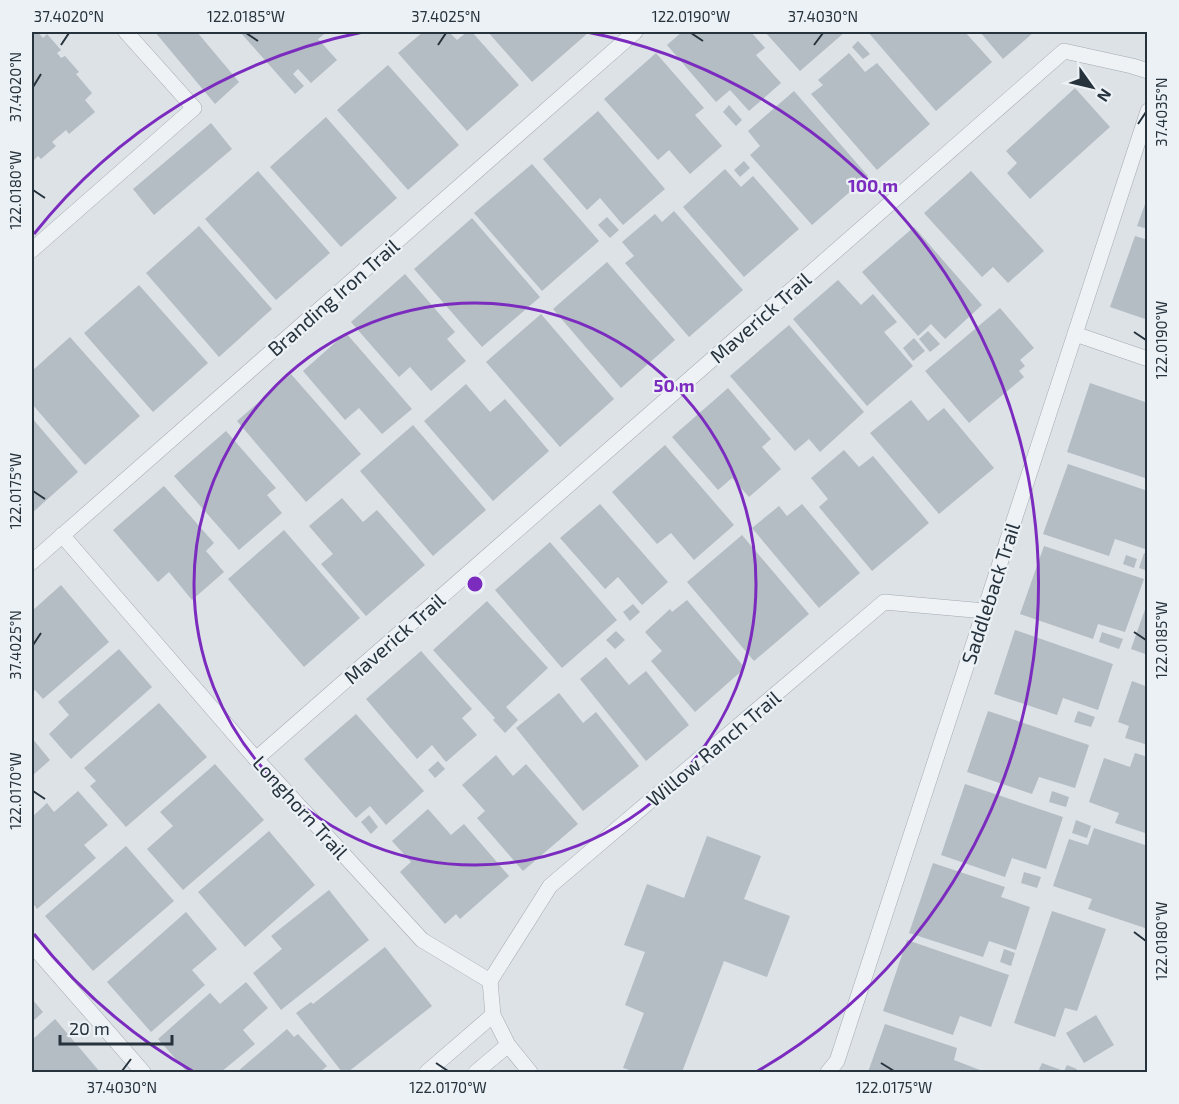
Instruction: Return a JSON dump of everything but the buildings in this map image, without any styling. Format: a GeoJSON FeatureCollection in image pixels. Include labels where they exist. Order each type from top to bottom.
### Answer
{"type":"FeatureCollection","features":[{"type":"Feature","properties":{"kind":"lane"},"geometry":{"type":"LineString","coordinates":[[32,250],[194,108],[126,32]]}},
{"type":"Feature","properties":{"kind":"lane","name":"Branding Iron Trail"},"geometry":{"type":"LineString","coordinates":[[32,562],[635,32]]}},
{"type":"Feature","properties":{"kind":"lane","name":"Maverick Trail"},"geometry":{"type":"LineString","coordinates":[[256,759],[1064,51],[1148,71]]}},
{"type":"Feature","properties":{"kind":"lane","name":"Saddleback Trail"},"geometry":{"type":"LineString","coordinates":[[828,1072],[837,1061],[1148,111]]}},
{"type":"Feature","properties":{"kind":"lane"},"geometry":{"type":"LineString","coordinates":[[1075,334],[1148,359]]}},
{"type":"Feature","properties":{"kind":"lane","name":"Longhorn Trail"},"geometry":{"type":"LineString","coordinates":[[62,535],[256,759],[422,940],[490,981]]}},
{"type":"Feature","properties":{"kind":"lane","name":"Willow Ranch Trail"},"geometry":{"type":"LineString","coordinates":[[490,981],[550,886],[884,602],[985,611]]}},
{"type":"Feature","properties":{"kind":"lane"},"geometry":{"type":"LineString","coordinates":[[32,945],[142,1072]]}},
{"type":"Feature","properties":{"kind":"lane"},"geometry":{"type":"LineString","coordinates":[[490,981],[493,1015],[508,1045],[530,1072]]}},
{"type":"Feature","properties":{"kind":"lane"},"geometry":{"type":"LineString","coordinates":[[427,1072],[493,1015]]}},
{"type":"Feature","properties":{"kind":"lane"},"geometry":{"type":"LineString","coordinates":[[476,1072],[508,1045]]}}]}
